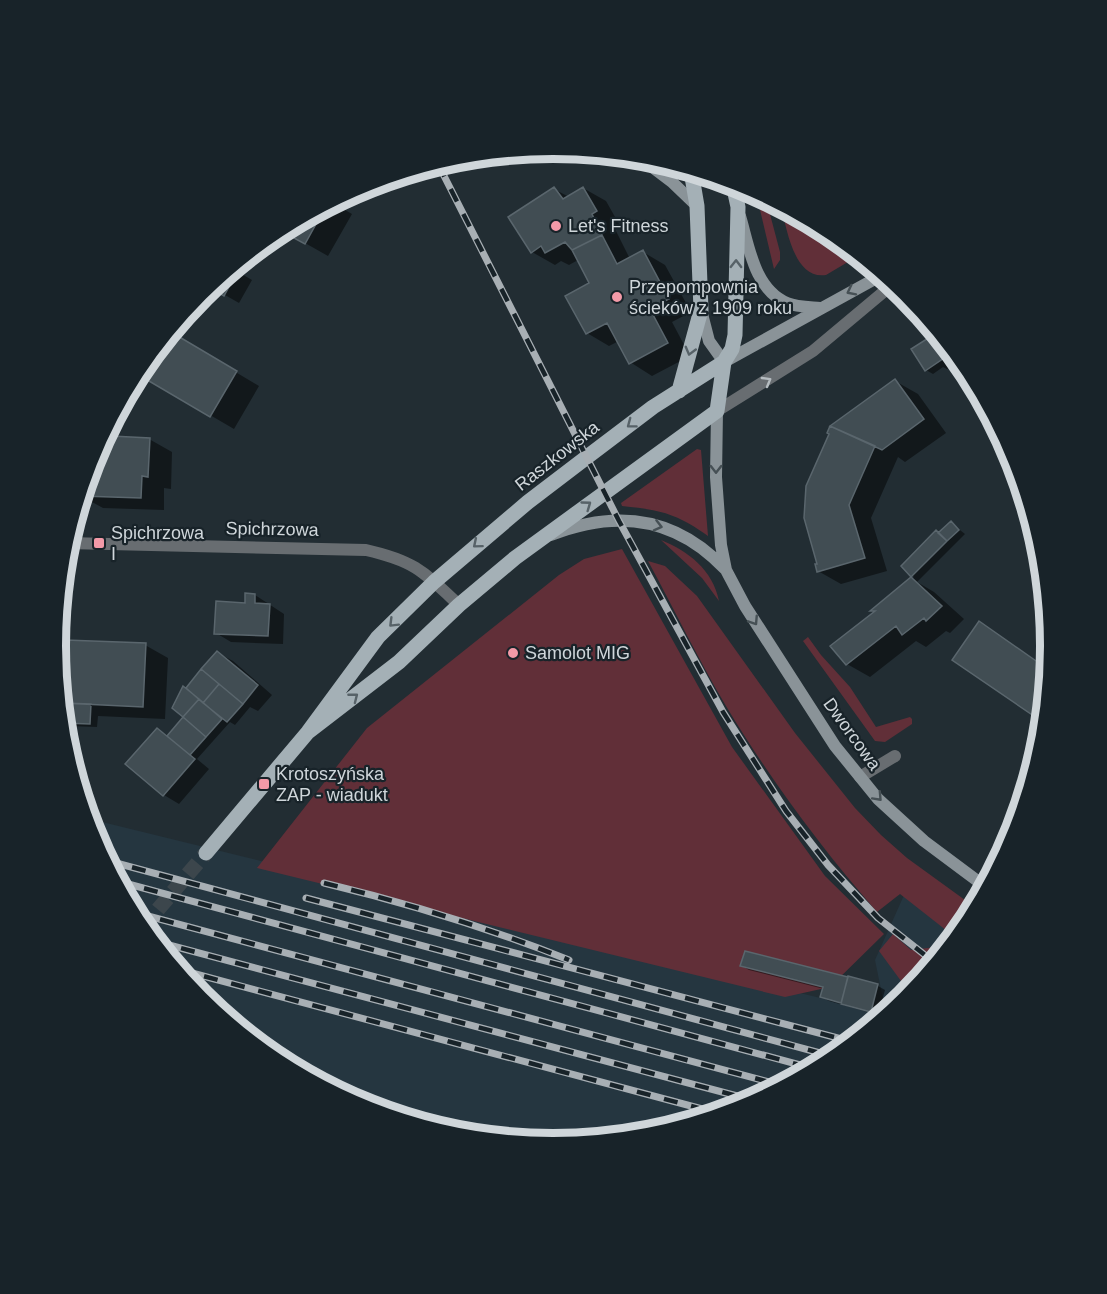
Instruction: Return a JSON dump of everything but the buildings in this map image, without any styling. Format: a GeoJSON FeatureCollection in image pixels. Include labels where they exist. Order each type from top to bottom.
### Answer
{"type":"FeatureCollection","features":[{"type":"Feature","properties":{"kind":"main road"},"geometry":{"type":"LineString","coordinates":[[656,171],[697,206]]}},
{"type":"Feature","properties":{"kind":"main road"},"geometry":{"type":"LineString","coordinates":[[692,180],[697,206],[701,310],[709,341],[724,362]]}},
{"type":"Feature","properties":{"kind":"main road"},"geometry":{"type":"LineString","coordinates":[[735,195],[756,268],[766,286],[777,297],[788,303],[821,308]]}},
{"type":"Feature","properties":{"kind":"main road"},"geometry":{"type":"LineString","coordinates":[[717,411],[724,362],[732,350],[735,334],[738,207]]}},
{"type":"Feature","properties":{"kind":"main road","name":"Raszkowska"},"geometry":{"type":"LineString","coordinates":[[206,853],[308,732],[378,637],[434,582],[528,502],[652,407],[724,362],[874,279]]}},
{"type":"Feature","properties":{"kind":"main road"},"geometry":{"type":"LineString","coordinates":[[679,391],[701,310]]}},
{"type":"Feature","properties":{"kind":"main road","name":"Raszkowska"},"geometry":{"type":"LineString","coordinates":[[308,732],[399,662],[507,564],[717,411]]}},
{"type":"Feature","properties":{"kind":"main road","name":"Dworcowa"},"geometry":{"type":"LineString","coordinates":[[717,411],[717,487],[721,545],[726,570],[745,606],[835,746],[878,799],[924,841],[980,883]]}},
{"type":"Feature","properties":{"kind":"main road","name":"Dworcowa"},"geometry":{"type":"LineString","coordinates":[[540,540],[582,526],[619,521],[643,522],[671,529],[695,542],[726,570]]}},
{"type":"Feature","properties":{"kind":"street","name":"Raszkowska"},"geometry":{"type":"LineString","coordinates":[[717,411],[813,351],[885,290]]}},
{"type":"Feature","properties":{"kind":"street","name":"Spichrzowa"},"geometry":{"type":"LineString","coordinates":[[77,543],[354,549],[405,561],[421,569],[459,606]]}},
{"type":"Feature","properties":{"kind":"street"},"geometry":{"type":"LineString","coordinates":[[860,777],[895,756]]}},
{"type":"Feature","properties":{"kind":"shaded area"},"geometry":{"type":"Polygon","coordinates":[[[759,205],[769,210],[780,252],[780,260],[774,269],[759,205]]]}},
{"type":"Feature","properties":{"kind":"shaded area"},"geometry":{"type":"Polygon","coordinates":[[[784,218],[851,260],[826,275],[815,274],[806,270],[799,261],[789,240],[784,218]]]}},
{"type":"Feature","properties":{"kind":"shaded area"},"geometry":{"type":"Polygon","coordinates":[[[697,449],[701,450],[708,536],[677,517],[647,509],[622,506],[621,503],[697,449]]]}},
{"type":"Feature","properties":{"kind":"shaded area"},"geometry":{"type":"Polygon","coordinates":[[[661,540],[681,550],[698,563],[711,580],[719,601],[702,578],[661,540]]]}},
{"type":"Feature","properties":{"kind":"shaded area"},"geometry":{"type":"Polygon","coordinates":[[[622,549],[732,747],[825,876],[884,934],[830,987],[785,997],[257,868],[367,728],[559,575],[584,559],[622,549]]]}},
{"type":"Feature","properties":{"kind":"shaded area"},"geometry":{"type":"Polygon","coordinates":[[[648,561],[665,566],[697,596],[795,733],[855,808],[907,858],[969,903],[949,932],[900,894],[877,912],[836,863],[778,786],[726,706],[648,561]]]}},
{"type":"Feature","properties":{"kind":"shaded area"},"geometry":{"type":"Polygon","coordinates":[[[808,637],[850,687],[876,727],[910,717],[912,724],[885,742],[875,741],[803,641],[808,637]]]}},
{"type":"Feature","properties":{"kind":"shaded area"},"geometry":{"type":"Polygon","coordinates":[[[98,821],[877,1012],[850,1034],[797,1069],[740,1097],[680,1118],[617,1130],[554,1134],[490,1130],[427,1118],[397,1109],[338,1084],[283,1052],[232,1014],[187,968],[148,918],[116,863],[98,821]]]}},
{"type":"Feature","properties":{"kind":"shaded area"},"geometry":{"type":"Polygon","coordinates":[[[909,884],[959,918],[920,968],[884,1005],[875,960],[909,884]]]}},
{"type":"Feature","properties":{"kind":"shaded area"},"geometry":{"type":"Polygon","coordinates":[[[893,934],[911,950],[938,947],[902,988],[901,981],[879,951],[893,934]]]}},
{"type":"Feature","properties":{"kind":"tunnel"},"geometry":{"type":"LineString","coordinates":[[149,920],[206,853]]}},
{"type":"Feature","properties":{"kind":"railway"},"geometry":{"type":"LineString","coordinates":[[442,173],[619,521],[723,712],[786,811],[828,865],[878,918],[928,958]]}},
{"type":"Feature","properties":{"kind":"railway"},"geometry":{"type":"LineString","coordinates":[[116,863],[822,1053]]}},
{"type":"Feature","properties":{"kind":"railway"},"geometry":{"type":"LineString","coordinates":[[324,883],[448,917],[569,960]]}},
{"type":"Feature","properties":{"kind":"railway"},"geometry":{"type":"LineString","coordinates":[[127,884],[802,1066]]}},
{"type":"Feature","properties":{"kind":"railway"},"geometry":{"type":"LineString","coordinates":[[306,898],[842,1039]]}},
{"type":"Feature","properties":{"kind":"railway"},"geometry":{"type":"LineString","coordinates":[[146,916],[772,1083]]}},
{"type":"Feature","properties":{"kind":"railway"},"geometry":{"type":"LineString","coordinates":[[167,945],[740,1097]]}},
{"type":"Feature","properties":{"kind":"railway"},"geometry":{"type":"LineString","coordinates":[[191,973],[706,1110]]}},
{"type":"Feature","properties":{"kind":"place","name":"Let's Fitness"},"geometry":{"type":"Point","coordinates":[556,226]}},
{"type":"Feature","properties":{"kind":"place","name":"Przepompownia ścieków z 1909 roku"},"geometry":{"type":"Point","coordinates":[617,297]}},
{"type":"Feature","properties":{"kind":"place","name":"Spichrzowa I"},"geometry":{"type":"Point","coordinates":[99,543]}},
{"type":"Feature","properties":{"kind":"place","name":"Samolot MIG"},"geometry":{"type":"Point","coordinates":[513,653]}},
{"type":"Feature","properties":{"kind":"place","name":"Krotoszyńska ZAP - wiadukt"},"geometry":{"type":"Point","coordinates":[264,784]}}]}
